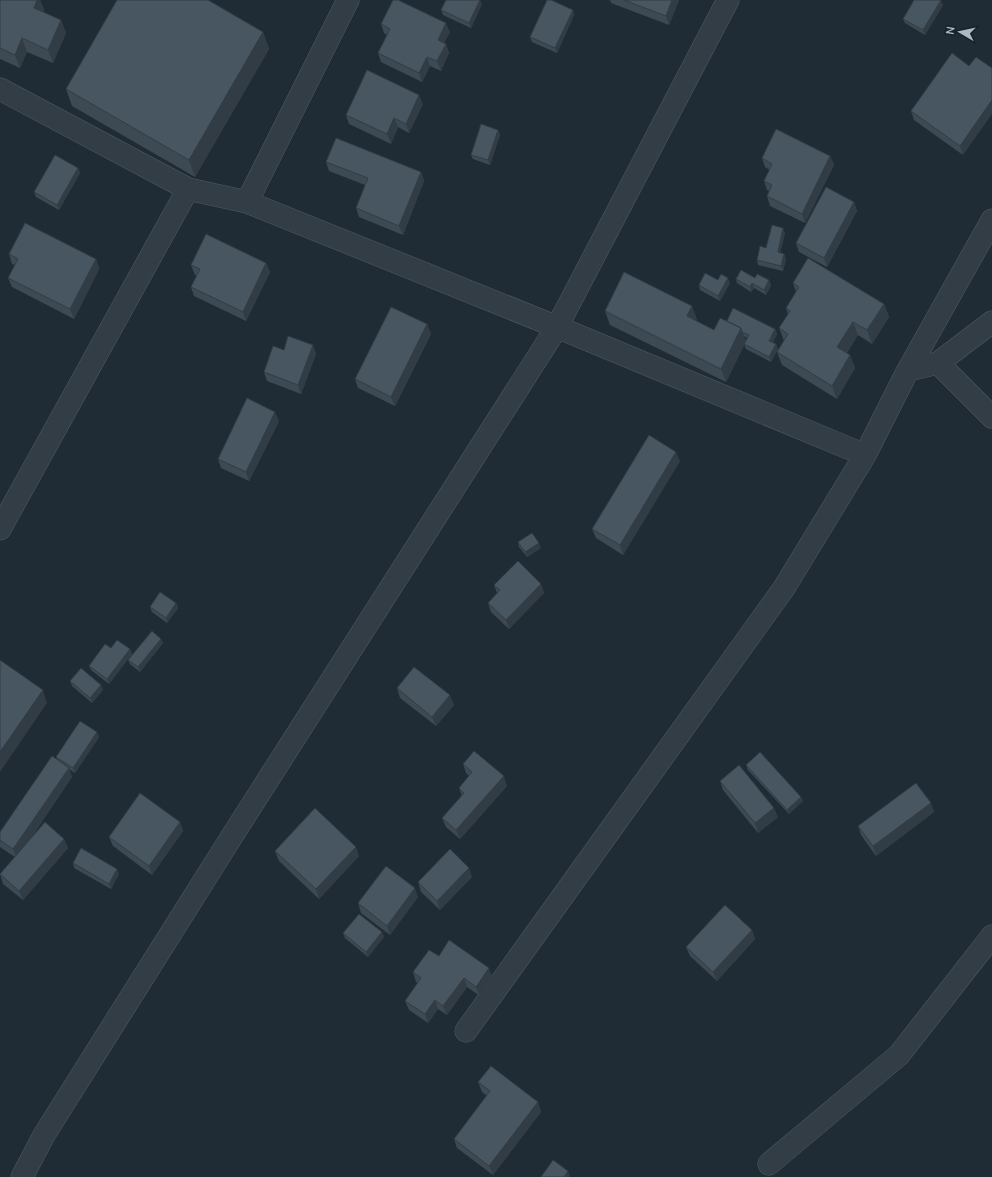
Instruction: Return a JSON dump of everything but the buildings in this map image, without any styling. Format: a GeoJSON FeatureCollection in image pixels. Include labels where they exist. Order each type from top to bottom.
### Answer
{"type":"FeatureCollection","features":[{"type":"Feature","properties":{"kind":"street"},"geometry":{"type":"LineString","coordinates":[[247,202],[348,0]]}},
{"type":"Feature","properties":{"kind":"street"},"geometry":{"type":"LineString","coordinates":[[22,1177],[44,1135],[221,853],[558,328],[728,0]]}},
{"type":"Feature","properties":{"kind":"street"},"geometry":{"type":"LineString","coordinates":[[0,89],[188,189],[247,202],[558,328],[865,455]]}},
{"type":"Feature","properties":{"kind":"street"},"geometry":{"type":"LineString","coordinates":[[0,529],[188,189]]}},
{"type":"Feature","properties":{"kind":"street"},"geometry":{"type":"LineString","coordinates":[[466,1032],[784,588],[865,455],[908,370],[992,220]]}},
{"type":"Feature","properties":{"kind":"street"},"geometry":{"type":"LineString","coordinates":[[908,370],[938,363],[992,322]]}},
{"type":"Feature","properties":{"kind":"street"},"geometry":{"type":"LineString","coordinates":[[938,363],[992,417]]}},
{"type":"Feature","properties":{"kind":"street"},"geometry":{"type":"LineString","coordinates":[[770,1164],[899,1055],[992,936]]}}]}
